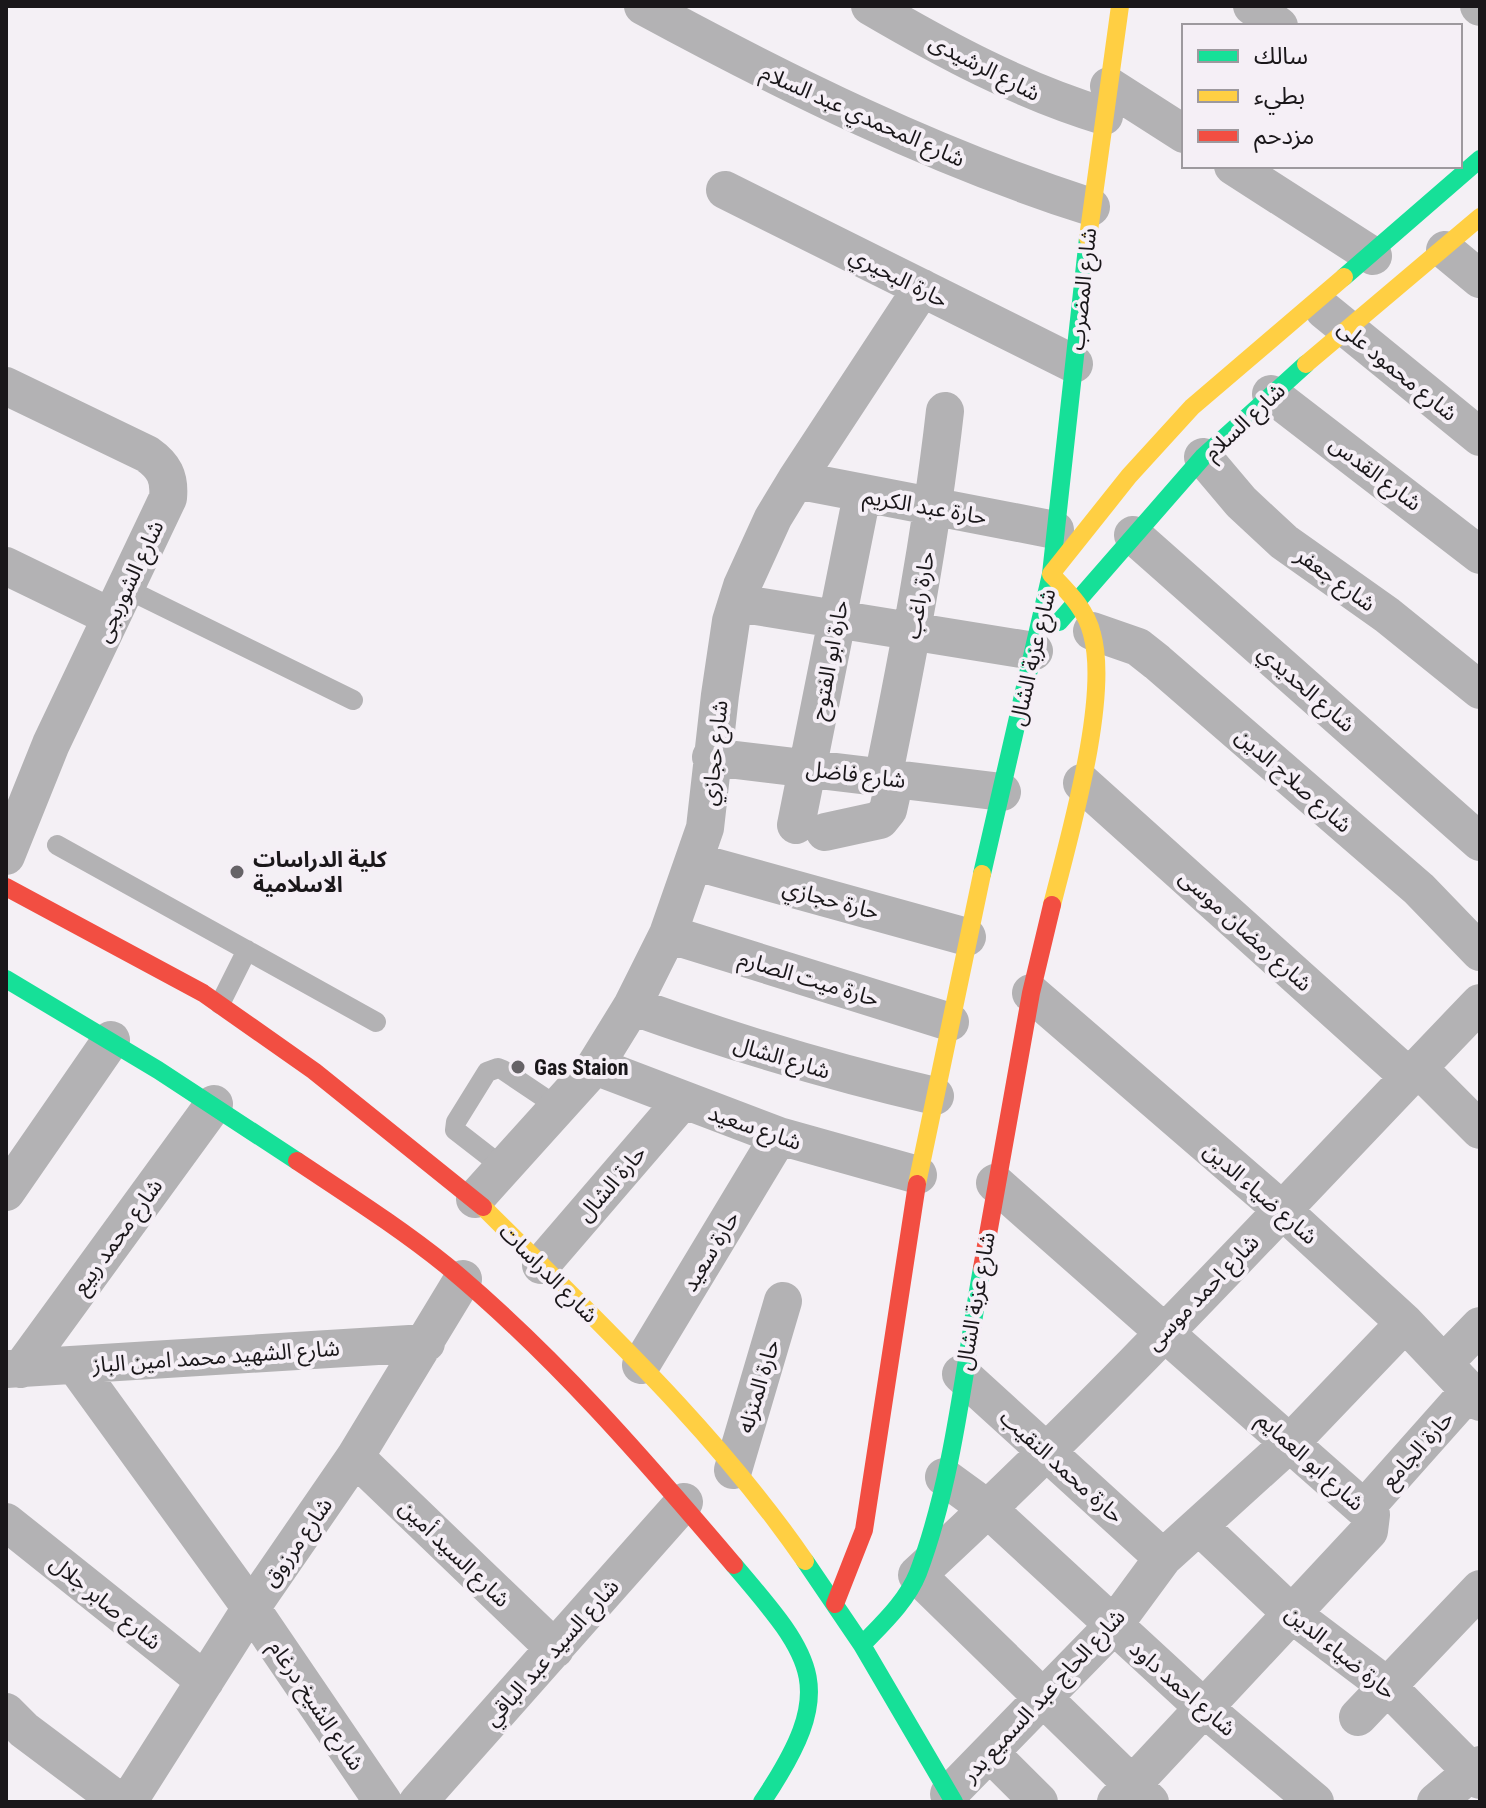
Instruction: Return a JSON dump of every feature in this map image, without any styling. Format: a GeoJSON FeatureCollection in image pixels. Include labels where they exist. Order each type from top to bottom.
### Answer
{"type":"FeatureCollection","features":[{"type":"Feature","properties":{"kind":"street","name":"شارع المحمدي عبد السلام"},"geometry":{"type":"LineString","coordinates":[[643,6],[780,80],[933,149],[1013,182],[1091,207]]}},
{"type":"Feature","properties":{"kind":"street","name":"شارع الرشيدى"},"geometry":{"type":"LineString","coordinates":[[870,6],[1001,78],[1052,100],[1107,101],[1182,133]]}},
{"type":"Feature","properties":{"kind":"street"},"geometry":{"type":"LineString","coordinates":[[1252,6],[1276,24]]}},
{"type":"Feature","properties":{"kind":"street","name":"شارع المضرب"},"geometry":{"type":"LineString","coordinates":[[1051,574],[1116,7]]}},
{"type":"Feature","properties":{"kind":"street","name":"شارع السلام"},"geometry":{"type":"LineString","coordinates":[[1051,574],[1139,461],[1216,385],[1373,256],[1471,161]]}},
{"type":"Feature","properties":{"kind":"street"},"geometry":{"type":"LineString","coordinates":[[1236,168],[1373,256]]}},
{"type":"Feature","properties":{"kind":"street","name":"حارة البحيري"},"geometry":{"type":"LineString","coordinates":[[725,190],[1074,364]]}},
{"type":"Feature","properties":{"kind":"street","name":"شارع السلام"},"geometry":{"type":"LineString","coordinates":[[1034,651],[1085,616],[1133,535],[1203,457],[1271,394],[1445,250],[1480,217]]}},
{"type":"Feature","properties":{"kind":"street"},"geometry":{"type":"LineString","coordinates":[[1445,250],[1480,279]]}},
{"type":"Feature","properties":{"kind":"street","name":"شارع حجازي"},"geometry":{"type":"LineString","coordinates":[[475,1199],[595,1066],[632,1006],[668,934],[696,862],[705,828],[711,757],[737,603],[756,552],[796,480],[922,288]]}},
{"type":"Feature","properties":{"kind":"street","name":"شارع محمود على"},"geometry":{"type":"LineString","coordinates":[[1315,303],[1480,437]]}},
{"type":"Feature","properties":{"kind":"street","name":"شارع القدس"},"geometry":{"type":"LineString","coordinates":[[1271,394],[1480,555]]}},
{"type":"Feature","properties":{"kind":"street","name":"شارع الشوربجى"},"geometry":{"type":"LineString","coordinates":[[6,856],[51,744],[168,498],[166,472],[147,454],[10,398]]}},
{"type":"Feature","properties":{"kind":"street","name":"حارة راغب"},"geometry":{"type":"LineString","coordinates":[[811,828],[880,820],[888,810],[889,778],[934,508],[945,411]]}},
{"type":"Feature","properties":{"kind":"street","name":"شارع جعفر"},"geometry":{"type":"LineString","coordinates":[[1203,457],[1241,502],[1284,542],[1387,615],[1480,690]]}},
{"type":"Feature","properties":{"kind":"street","name":"حارة عبد الكريم"},"geometry":{"type":"LineString","coordinates":[[796,480],[1055,530]]}},
{"type":"Feature","properties":{"kind":"street","name":"حارة ابو الفتوح"},"geometry":{"type":"LineString","coordinates":[[811,828],[808,768],[862,495]]}},
{"type":"Feature","properties":{"kind":"street","name":"شارع الحديدي"},"geometry":{"type":"LineString","coordinates":[[1133,535],[1480,842]]}},
{"type":"Feature","properties":{"kind":"street"},"geometry":{"type":"LineString","coordinates":[[6,566],[118,602]]}},
{"type":"Feature","properties":{"kind":"street","name":"شارع عزبة الشال"},"geometry":{"type":"LineString","coordinates":[[862,1645],[893,1612],[917,1575],[944,1477],[1031,993],[1082,783],[1098,664],[1085,616],[1051,574]]}},
{"type":"Feature","properties":{"kind":"street","name":"شارع عزبة الشال"},"geometry":{"type":"LineString","coordinates":[[835,1604],[847,1581],[864,1530],[918,1175],[967,937],[1051,574]]}},
{"type":"Feature","properties":{"kind":"street"},"geometry":{"type":"LineString","coordinates":[[737,603],[1034,651]]}},
{"type":"Feature","properties":{"kind":"street","name":"شارع صلاح الدين"},"geometry":{"type":"LineString","coordinates":[[1085,616],[1138,647],[1157,662],[1419,889],[1480,952]]}},
{"type":"Feature","properties":{"kind":"street","name":"شارع فاضل"},"geometry":{"type":"LineString","coordinates":[[711,757],[1002,792]]}},
{"type":"Feature","properties":{"kind":"street","name":"شارع رمضان موسى"},"geometry":{"type":"LineString","coordinates":[[1082,783],[1480,1130]]}},
{"type":"Feature","properties":{"kind":"street","name":"حارة حجازي"},"geometry":{"type":"LineString","coordinates":[[696,862],[967,937]]}},
{"type":"Feature","properties":{"kind":"street","name":"شارع الدراسات"},"geometry":{"type":"LineString","coordinates":[[6,887],[116,943],[220,1004],[359,1105],[475,1199],[641,1365],[776,1519],[862,1645],[951,1798]]}},
{"type":"Feature","properties":{"kind":"street","name":"حارة ميت الصارم"},"geometry":{"type":"LineString","coordinates":[[668,934],[950,1022]]}},
{"type":"Feature","properties":{"kind":"street"},"geometry":{"type":"LineString","coordinates":[[6,979],[214,1104],[346,1194],[463,1279],[585,1394],[684,1502],[790,1635],[805,1664],[810,1697],[805,1729],[762,1802]]}},
{"type":"Feature","properties":{"kind":"street","name":"شارع ضياء الدين"},"geometry":{"type":"LineString","coordinates":[[1031,993],[1282,1210],[1405,1323],[1475,1396]]}},
{"type":"Feature","properties":{"kind":"street","name":"شارع احمد موسى"},"geometry":{"type":"LineString","coordinates":[[917,1575],[988,1509],[1165,1330],[1480,1003]]}},
{"type":"Feature","properties":{"kind":"street","name":"شارع الشال"},"geometry":{"type":"LineString","coordinates":[[632,1006],[746,1047],[832,1072],[935,1096]]}},
{"type":"Feature","properties":{"kind":"street"},"geometry":{"type":"LineString","coordinates":[[6,1192],[111,1040]]}},
{"type":"Feature","properties":{"kind":"street","name":"شارع سعيد"},"geometry":{"type":"LineString","coordinates":[[595,1066],[779,1136],[918,1175]]}},
{"type":"Feature","properties":{"kind":"street","name":"حارة الشال"},"geometry":{"type":"LineString","coordinates":[[541,1265],[682,1101]]}},
{"type":"Feature","properties":{"kind":"street","name":"شارع محمد ربيع"},"geometry":{"type":"LineString","coordinates":[[13,1369],[214,1104]]}},
{"type":"Feature","properties":{"kind":"street","name":"حارة سعيد"},"geometry":{"type":"LineString","coordinates":[[641,1365],[779,1136]]}},
{"type":"Feature","properties":{"kind":"street","name":"شارع ابو العمايم"},"geometry":{"type":"LineString","coordinates":[[995,1183],[1365,1508],[1372,1523],[1369,1531],[1293,1615],[1204,1708],[1133,1796]]}},
{"type":"Feature","properties":{"kind":"street","name":"شارع مرزوق"},"geometry":{"type":"LineString","coordinates":[[128,1802],[251,1608],[355,1457],[463,1279]]}},
{"type":"Feature","properties":{"kind":"street","name":"حارة المنزله"},"geometry":{"type":"LineString","coordinates":[[733,1470],[783,1301]]}},
{"type":"Feature","properties":{"kind":"street","name":"شارع الحاج عبد السميع بدر"},"geometry":{"type":"LineString","coordinates":[[951,1798],[990,1753],[1113,1626],[1163,1558],[1291,1442],[1405,1323]]}},
{"type":"Feature","properties":{"kind":"street"},"geometry":{"type":"LineString","coordinates":[[1444,1363],[1480,1326]]}},
{"type":"Feature","properties":{"kind":"street","name":"شارع الشهيد محمد امين الباز"},"geometry":{"type":"LineString","coordinates":[[13,1369],[426,1343]]}},
{"type":"Feature","properties":{"kind":"street","name":"شارع الشيخ درغام"},"geometry":{"type":"LineString","coordinates":[[75,1365],[251,1608],[372,1796]]}},
{"type":"Feature","properties":{"kind":"street","name":"حارة محمد النقيب"},"geometry":{"type":"LineString","coordinates":[[961,1374],[1163,1558]]}},
{"type":"Feature","properties":{"kind":"street","name":"حارة الجامع"},"geometry":{"type":"LineString","coordinates":[[1365,1508],[1475,1396]]}},
{"type":"Feature","properties":{"kind":"street","name":"شارع السيد أمين"},"geometry":{"type":"LineString","coordinates":[[355,1457],[555,1649]]}},
{"type":"Feature","properties":{"kind":"street","name":"شارع احمد داود"},"geometry":{"type":"LineString","coordinates":[[944,1477],[988,1509],[1204,1708],[1315,1802]]}},
{"type":"Feature","properties":{"kind":"street","name":"شارع السيد عبد الباقي"},"geometry":{"type":"LineString","coordinates":[[418,1802],[684,1502]]}},
{"type":"Feature","properties":{"kind":"street","name":"شارع صابر جلال"},"geometry":{"type":"LineString","coordinates":[[6,1522],[205,1681]]}},
{"type":"Feature","properties":{"kind":"street","name":"حارة ضياء الدين"},"geometry":{"type":"LineString","coordinates":[[1200,1527],[1293,1615],[1387,1686],[1477,1772]]}},
{"type":"Feature","properties":{"kind":"street"},"geometry":{"type":"LineString","coordinates":[[917,1575],[1044,1698],[1133,1796]]}},
{"type":"Feature","properties":{"kind":"street"},"geometry":{"type":"LineString","coordinates":[[1358,1717],[1480,1589]]}},
{"type":"Feature","properties":{"kind":"street"},"geometry":{"type":"LineString","coordinates":[[6,1712],[24,1730],[120,1802]]}},
{"type":"Feature","properties":{"kind":"street"},"geometry":{"type":"LineString","coordinates":[[990,1753],[1039,1802]]}},
{"type":"Feature","properties":{"kind":"street"},"geometry":{"type":"LineString","coordinates":[[1436,1802],[1477,1772]]}},
{"type":"Feature","properties":{"kind":"lane"},"geometry":{"type":"LineString","coordinates":[[118,602],[353,700]]}},
{"type":"Feature","properties":{"kind":"lane"},"geometry":{"type":"LineString","coordinates":[[57,845],[376,1022]]}},
{"type":"Feature","properties":{"kind":"lane"},"geometry":{"type":"LineString","coordinates":[[220,1004],[247,950]]}},
{"type":"Feature","properties":{"kind":"lane"},"geometry":{"type":"LineString","coordinates":[[504,1168],[455,1130],[456,1122],[487,1072],[498,1068],[503,1070],[558,1107]]}},
{"type":"Feature","properties":{"kind":"traffic: fast"},"geometry":{"type":"LineString","coordinates":[[1344,277],[1480,159]]}},
{"type":"Feature","properties":{"kind":"traffic: fast"},"geometry":{"type":"LineString","coordinates":[[982,874],[1051,574],[1088,238]]}},
{"type":"Feature","properties":{"kind":"traffic: fast"},"geometry":{"type":"LineString","coordinates":[[1059,622],[1203,457],[1306,364]]}},
{"type":"Feature","properties":{"kind":"traffic: fast"},"geometry":{"type":"LineString","coordinates":[[6,979],[158,1070],[297,1161]]}},
{"type":"Feature","properties":{"kind":"traffic: fast"},"geometry":{"type":"LineString","coordinates":[[862,1645],[907,1593],[918,1573],[930,1536],[957,1422],[982,1268]]}},
{"type":"Feature","properties":{"kind":"traffic: fast"},"geometry":{"type":"LineString","coordinates":[[805,1561],[862,1645],[954,1802]]}},
{"type":"Feature","properties":{"kind":"traffic: fast"},"geometry":{"type":"LineString","coordinates":[[734,1565],[784,1627],[808,1677],[808,1702],[801,1731],[762,1802]]}},
{"type":"Feature","properties":{"kind":"traffic: slow"},"geometry":{"type":"LineString","coordinates":[[1088,238],[1120,6]]}},
{"type":"Feature","properties":{"kind":"traffic: slow"},"geometry":{"type":"LineString","coordinates":[[1306,364],[1480,217]]}},
{"type":"Feature","properties":{"kind":"traffic: slow"},"geometry":{"type":"LineString","coordinates":[[1051,574],[1129,476],[1192,407],[1344,277]]}},
{"type":"Feature","properties":{"kind":"traffic: slow"},"geometry":{"type":"LineString","coordinates":[[1051,574],[1076,601],[1085,617],[1092,634],[1096,661],[1092,730],[1052,905]]}},
{"type":"Feature","properties":{"kind":"traffic: slow"},"geometry":{"type":"LineString","coordinates":[[917,1184],[982,874]]}},
{"type":"Feature","properties":{"kind":"traffic: slow"},"geometry":{"type":"LineString","coordinates":[[483,1207],[693,1421],[770,1513],[805,1561]]}},
{"type":"Feature","properties":{"kind":"traffic: jam"},"geometry":{"type":"LineString","coordinates":[[6,887],[203,993],[314,1071],[483,1207]]}},
{"type":"Feature","properties":{"kind":"traffic: jam"},"geometry":{"type":"LineString","coordinates":[[982,1268],[1031,993],[1052,905]]}},
{"type":"Feature","properties":{"kind":"traffic: jam"},"geometry":{"type":"LineString","coordinates":[[297,1161],[411,1238],[524,1335],[597,1409],[734,1565]]}},
{"type":"Feature","properties":{"kind":"traffic: jam"},"geometry":{"type":"LineString","coordinates":[[835,1604],[864,1530],[917,1184]]}},
{"type":"Feature","properties":{"kind":"place","name":"كلية الدراسات الاسلامية"},"geometry":{"type":"Point","coordinates":[237,872]}},
{"type":"Feature","properties":{"kind":"place","name":"Gas Staion"},"geometry":{"type":"Point","coordinates":[518,1067]}}]}
